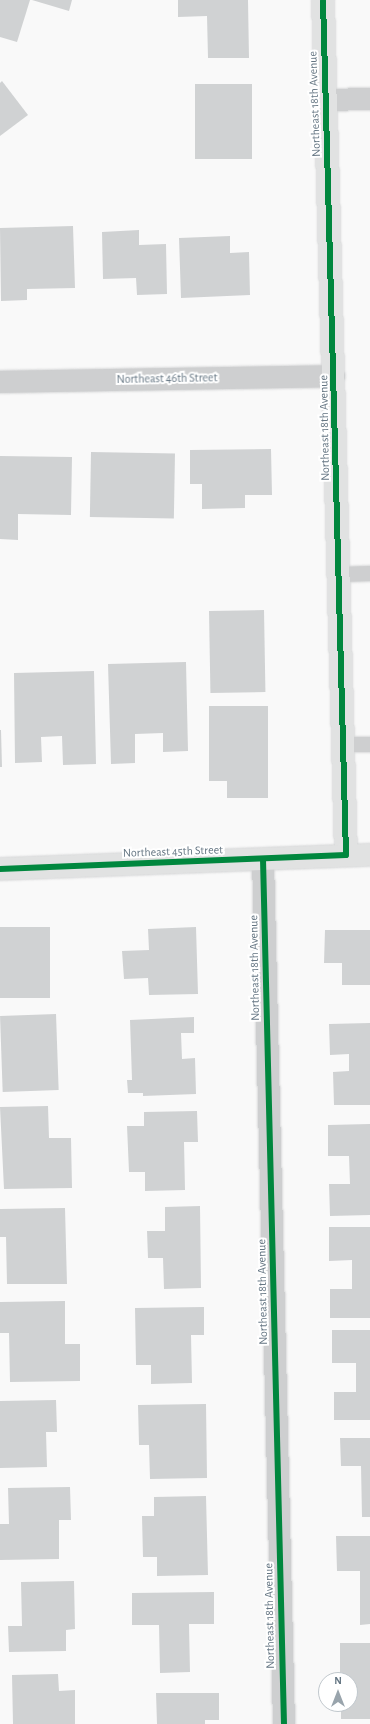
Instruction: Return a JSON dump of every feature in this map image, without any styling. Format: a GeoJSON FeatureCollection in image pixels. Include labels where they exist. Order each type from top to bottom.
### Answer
{"type":"FeatureCollection","features":[{"type":"Feature","properties":{"kind":"street","name":"Northeast 18th Avenue"},"geometry":{"type":"LineString","coordinates":[[323,0],[346,855]]}},
{"type":"Feature","properties":{"kind":"street"},"geometry":{"type":"LineString","coordinates":[[326,100],[370,99]]}},
{"type":"Feature","properties":{"kind":"street","name":"Northeast 46th Street"},"geometry":{"type":"LineString","coordinates":[[0,382],[334,376]]}},
{"type":"Feature","properties":{"kind":"street","name":"Northeast 45th Street"},"geometry":{"type":"LineString","coordinates":[[0,869],[370,855]]}},
{"type":"Feature","properties":{"kind":"street","name":"Northeast 18th Avenue"},"geometry":{"type":"LineString","coordinates":[[263,859],[284,1724]]}},
{"type":"Feature","properties":{"kind":"lane"},"geometry":{"type":"LineString","coordinates":[[339,574],[370,574]]}},
{"type":"Feature","properties":{"kind":"lane"},"geometry":{"type":"LineString","coordinates":[[343,744],[370,744]]}},
{"type":"Feature","properties":{"kind":"building"},"geometry":{"type":"Polygon","coordinates":[[[0,0],[30,0],[17,42],[0,37],[0,0]]]}},
{"type":"Feature","properties":{"kind":"building"},"geometry":{"type":"Polygon","coordinates":[[[32,0],[72,0],[69,11],[32,0]]]}},
{"type":"Feature","properties":{"kind":"building"},"geometry":{"type":"Polygon","coordinates":[[[178,0],[248,0],[249,58],[208,58],[207,16],[178,17],[178,0]]]}},
{"type":"Feature","properties":{"kind":"building"},"geometry":{"type":"Polygon","coordinates":[[[2,81],[28,115],[0,136],[0,83],[2,81]]]}},
{"type":"Feature","properties":{"kind":"building"},"geometry":{"type":"Polygon","coordinates":[[[195,84],[252,84],[252,159],[195,159],[195,84]]]}},
{"type":"Feature","properties":{"kind":"building"},"geometry":{"type":"Polygon","coordinates":[[[73,226],[75,288],[27,289],[27,300],[1,301],[0,228],[73,226]]]}},
{"type":"Feature","properties":{"kind":"building"},"geometry":{"type":"Polygon","coordinates":[[[139,230],[139,245],[166,244],[167,294],[137,295],[136,278],[103,279],[102,232],[139,230]]]}},
{"type":"Feature","properties":{"kind":"building"},"geometry":{"type":"Polygon","coordinates":[[[230,236],[230,253],[249,252],[250,295],[181,298],[179,238],[230,236]]]}},
{"type":"Feature","properties":{"kind":"building"},"geometry":{"type":"Polygon","coordinates":[[[271,449],[272,495],[245,495],[245,508],[202,509],[202,484],[190,484],[190,450],[271,449]]]}},
{"type":"Feature","properties":{"kind":"building"},"geometry":{"type":"Polygon","coordinates":[[[91,452],[175,453],[174,518],[90,517],[91,452]]]}},
{"type":"Feature","properties":{"kind":"building"},"geometry":{"type":"Polygon","coordinates":[[[0,456],[72,457],[71,515],[18,514],[18,540],[0,539],[0,456]]]}},
{"type":"Feature","properties":{"kind":"building"},"geometry":{"type":"Polygon","coordinates":[[[264,610],[265,692],[210,693],[209,611],[264,610]]]}},
{"type":"Feature","properties":{"kind":"building"},"geometry":{"type":"Polygon","coordinates":[[[186,662],[188,751],[163,752],[163,733],[135,734],[135,763],[111,764],[108,664],[186,662]]]}},
{"type":"Feature","properties":{"kind":"building"},"geometry":{"type":"Polygon","coordinates":[[[94,671],[96,764],[63,765],[62,736],[41,737],[42,762],[15,763],[14,673],[94,671]]]}},
{"type":"Feature","properties":{"kind":"building"},"geometry":{"type":"Polygon","coordinates":[[[209,706],[268,706],[268,798],[227,798],[227,781],[209,781],[209,706]]]}},
{"type":"Feature","properties":{"kind":"building"},"geometry":{"type":"Polygon","coordinates":[[[1,730],[2,767],[0,767],[1,730]]]}},
{"type":"Feature","properties":{"kind":"building"},"geometry":{"type":"Polygon","coordinates":[[[0,927],[50,927],[50,998],[0,998],[0,927]]]}},
{"type":"Feature","properties":{"kind":"building"},"geometry":{"type":"Polygon","coordinates":[[[196,927],[198,994],[149,995],[148,978],[124,979],[122,951],[149,950],[148,929],[196,927]]]}},
{"type":"Feature","properties":{"kind":"building"},"geometry":{"type":"Polygon","coordinates":[[[325,930],[370,930],[370,985],[342,985],[342,963],[324,963],[325,930]]]}},
{"type":"Feature","properties":{"kind":"building"},"geometry":{"type":"Polygon","coordinates":[[[56,1014],[59,1090],[3,1092],[0,1016],[56,1014]]]}},
{"type":"Feature","properties":{"kind":"building"},"geometry":{"type":"Polygon","coordinates":[[[194,1017],[194,1033],[181,1033],[182,1059],[195,1058],[196,1094],[143,1096],[143,1093],[128,1093],[127,1080],[132,1080],[130,1020],[194,1017]]]}},
{"type":"Feature","properties":{"kind":"building"},"geometry":{"type":"Polygon","coordinates":[[[370,1023],[370,1105],[334,1105],[333,1072],[349,1071],[349,1054],[330,1055],[329,1024],[370,1023]]]}},
{"type":"Feature","properties":{"kind":"building"},"geometry":{"type":"Polygon","coordinates":[[[48,1106],[49,1138],[71,1138],[72,1188],[4,1189],[0,1107],[48,1106]]]}},
{"type":"Feature","properties":{"kind":"building"},"geometry":{"type":"Polygon","coordinates":[[[197,1111],[198,1142],[184,1142],[185,1190],[145,1191],[145,1172],[129,1172],[127,1126],[144,1126],[144,1112],[197,1111]]]}},
{"type":"Feature","properties":{"kind":"building"},"geometry":{"type":"Polygon","coordinates":[[[370,1124],[370,1215],[330,1216],[329,1184],[350,1184],[349,1156],[328,1156],[328,1125],[370,1124]]]}},
{"type":"Feature","properties":{"kind":"building"},"geometry":{"type":"Polygon","coordinates":[[[200,1206],[201,1288],[164,1289],[163,1258],[148,1258],[147,1231],[165,1231],[165,1207],[200,1206]]]}},
{"type":"Feature","properties":{"kind":"building"},"geometry":{"type":"Polygon","coordinates":[[[65,1208],[67,1284],[7,1284],[6,1237],[0,1237],[0,1209],[65,1208]]]}},
{"type":"Feature","properties":{"kind":"building"},"geometry":{"type":"Polygon","coordinates":[[[329,1227],[370,1227],[370,1318],[330,1318],[330,1289],[352,1289],[352,1260],[329,1261],[329,1227]]]}},
{"type":"Feature","properties":{"kind":"building"},"geometry":{"type":"Polygon","coordinates":[[[65,1301],[65,1344],[80,1344],[80,1381],[10,1382],[9,1333],[0,1333],[0,1302],[65,1301]]]}},
{"type":"Feature","properties":{"kind":"building"},"geometry":{"type":"Polygon","coordinates":[[[204,1307],[204,1335],[191,1335],[192,1383],[151,1384],[151,1365],[136,1365],[135,1308],[204,1307]]]}},
{"type":"Feature","properties":{"kind":"building"},"geometry":{"type":"Polygon","coordinates":[[[332,1330],[370,1330],[370,1420],[334,1420],[334,1392],[356,1392],[356,1363],[332,1363],[332,1330]]]}},
{"type":"Feature","properties":{"kind":"building"},"geometry":{"type":"Polygon","coordinates":[[[56,1400],[57,1432],[46,1432],[47,1467],[0,1468],[0,1401],[56,1400]]]}},
{"type":"Feature","properties":{"kind":"building"},"geometry":{"type":"Polygon","coordinates":[[[206,1404],[207,1478],[150,1479],[149,1445],[139,1445],[138,1405],[206,1404]]]}},
{"type":"Feature","properties":{"kind":"building"},"geometry":{"type":"Polygon","coordinates":[[[340,1438],[370,1438],[370,1517],[362,1517],[361,1466],[341,1466],[340,1438]]]}},
{"type":"Feature","properties":{"kind":"building"},"geometry":{"type":"Polygon","coordinates":[[[70,1487],[71,1520],[59,1520],[59,1559],[0,1560],[0,1524],[9,1524],[8,1488],[70,1487]]]}},
{"type":"Feature","properties":{"kind":"building"},"geometry":{"type":"Polygon","coordinates":[[[206,1496],[208,1575],[157,1576],[157,1557],[143,1557],[142,1516],[154,1516],[154,1497],[206,1496]]]}},
{"type":"Feature","properties":{"kind":"building"},"geometry":{"type":"Polygon","coordinates":[[[336,1536],[370,1536],[370,1624],[360,1625],[360,1571],[337,1571],[336,1536]]]}},
{"type":"Feature","properties":{"kind":"building"},"geometry":{"type":"Polygon","coordinates":[[[74,1581],[75,1629],[66,1630],[66,1651],[9,1652],[8,1626],[22,1626],[21,1582],[74,1581]]]}},
{"type":"Feature","properties":{"kind":"building"},"geometry":{"type":"Polygon","coordinates":[[[214,1592],[214,1624],[189,1624],[190,1672],[160,1673],[159,1625],[132,1625],[132,1593],[214,1592]]]}},
{"type":"Feature","properties":{"kind":"building"},"geometry":{"type":"Polygon","coordinates":[[[340,1643],[370,1643],[370,1719],[341,1719],[341,1712],[358,1712],[358,1672],[340,1672],[340,1643]]]}},
{"type":"Feature","properties":{"kind":"building"},"geometry":{"type":"Polygon","coordinates":[[[58,1674],[59,1691],[75,1690],[75,1724],[13,1724],[12,1675],[58,1674]]]}},
{"type":"Feature","properties":{"kind":"building"},"geometry":{"type":"Polygon","coordinates":[[[156,1693],[219,1693],[219,1720],[205,1720],[205,1724],[157,1724],[156,1693]]]}},
{"type":"Feature","properties":{"kind":"cycle path"},"geometry":{"type":"LineString","coordinates":[[0,869],[346,855],[323,0]]}},
{"type":"Feature","properties":{"kind":"cycle path"},"geometry":{"type":"LineString","coordinates":[[263,859],[284,1724]]}}]}
